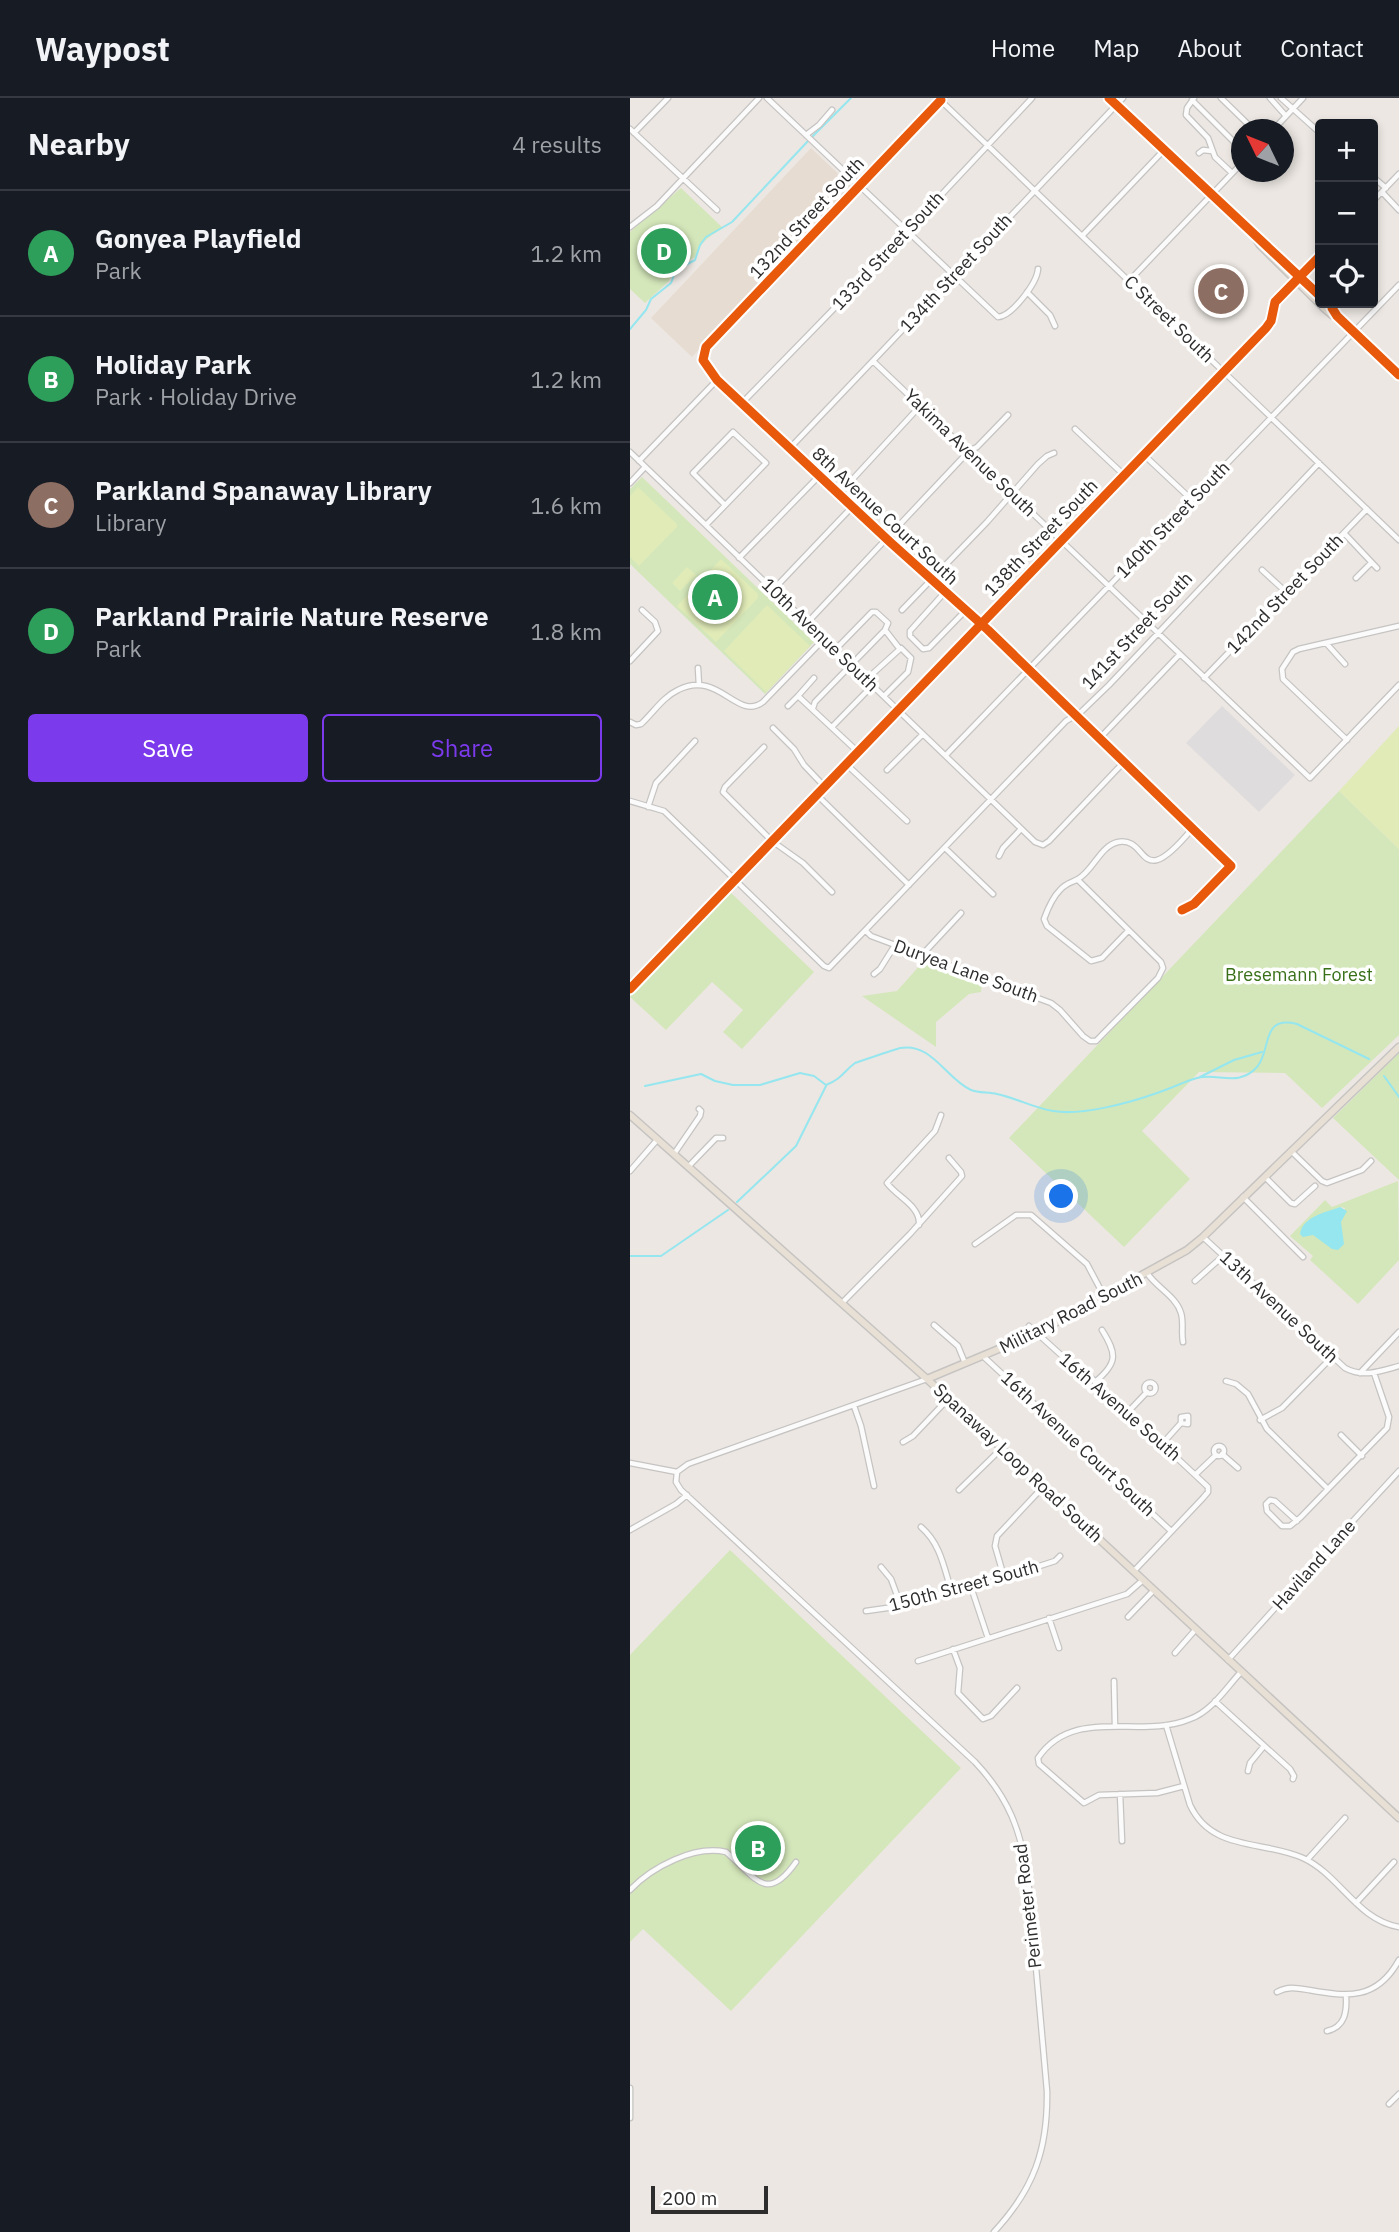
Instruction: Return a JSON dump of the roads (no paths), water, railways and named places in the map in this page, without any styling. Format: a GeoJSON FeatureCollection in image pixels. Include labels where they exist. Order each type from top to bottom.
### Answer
{"type":"FeatureCollection","features":[{"type":"Feature","properties":{"kind":"main road"},"geometry":{"type":"LineString","coordinates":[[1109,98],[1255,236],[1260,245],[1315,292]]}},
{"type":"Feature","properties":{"kind":"main road"},"geometry":{"type":"LineString","coordinates":[[1298,278],[1332,315],[1337,316]]}},
{"type":"Feature","properties":{"kind":"main road"},"geometry":{"type":"LineString","coordinates":[[1331,308],[1399,375]]}},
{"type":"Feature","properties":{"kind":"main road","name":"Military Road South"},"geometry":{"type":"LineString","coordinates":[[927,1379],[1037,1333],[1181,1254],[1203,1237],[1399,1047]]}},
{"type":"Feature","properties":{"kind":"main road","name":"Spanaway Loop Road South"},"geometry":{"type":"LineString","coordinates":[[630,1115],[927,1379],[1399,1818]]}},
{"type":"Feature","properties":{"kind":"street"},"geometry":{"type":"LineString","coordinates":[[668,98],[632,131],[717,210]]}},
{"type":"Feature","properties":{"kind":"street"},"geometry":{"type":"LineString","coordinates":[[630,227],[653,209],[759,98]]}},
{"type":"Feature","properties":{"kind":"street"},"geometry":{"type":"LineString","coordinates":[[767,98],[995,316],[1003,317],[1027,292],[1036,280],[1038,269]]}},
{"type":"Feature","properties":{"kind":"street","name":"133rd Street South"},"geometry":{"type":"LineString","coordinates":[[742,403],[1032,98]]}},
{"type":"Feature","properties":{"kind":"street","name":"134th Street South"},"geometry":{"type":"LineString","coordinates":[[790,448],[1123,98]]}},
{"type":"Feature","properties":{"kind":"street"},"geometry":{"type":"LineString","coordinates":[[1221,98],[1243,119]]}},
{"type":"Feature","properties":{"kind":"street"},"geometry":{"type":"LineString","coordinates":[[1270,98],[1286,116]]}},
{"type":"Feature","properties":{"kind":"street"},"geometry":{"type":"LineString","coordinates":[[1281,98],[1315,129]]}},
{"type":"Feature","properties":{"kind":"street"},"geometry":{"type":"LineString","coordinates":[[1283,119],[1303,98]]}},
{"type":"Feature","properties":{"kind":"street","name":"C Street South"},"geometry":{"type":"LineString","coordinates":[[940,99],[1399,540]]}},
{"type":"Feature","properties":{"kind":"street","name":"132nd Street South"},"geometry":{"type":"LineString","coordinates":[[703,360],[706,347],[940,99]]}},
{"type":"Feature","properties":{"kind":"street"},"geometry":{"type":"LineString","coordinates":[[1231,139],[1193,99],[1186,115],[1208,138],[1212,151],[1231,172]]}},
{"type":"Feature","properties":{"kind":"street"},"geometry":{"type":"LineString","coordinates":[[806,135],[832,110]]}},
{"type":"Feature","properties":{"kind":"street"},"geometry":{"type":"LineString","coordinates":[[1083,235],[1164,150]]}},
{"type":"Feature","properties":{"kind":"street"},"geometry":{"type":"LineString","coordinates":[[1199,153],[1203,150],[1212,151]]}},
{"type":"Feature","properties":{"kind":"street"},"geometry":{"type":"LineString","coordinates":[[1129,281],[1231,174]]}},
{"type":"Feature","properties":{"kind":"street"},"geometry":{"type":"LineString","coordinates":[[1378,196],[1398,176]]}},
{"type":"Feature","properties":{"kind":"street"},"geometry":{"type":"LineString","coordinates":[[1377,182],[1399,210]]}},
{"type":"Feature","properties":{"kind":"street","name":"138th Street South"},"geometry":{"type":"LineString","coordinates":[[630,989],[1268,326],[1274,304],[1315,261]]}},
{"type":"Feature","properties":{"kind":"street","name":"140th Street South"},"geometry":{"type":"LineString","coordinates":[[946,755],[1399,285]]}},
{"type":"Feature","properties":{"kind":"street"},"geometry":{"type":"LineString","coordinates":[[1027,292],[1050,315],[1055,326]]}},
{"type":"Feature","properties":{"kind":"street","name":"8th Avenue Court South"},"geometry":{"type":"LineString","coordinates":[[703,360],[718,380],[1028,670],[1231,866],[1194,904],[1182,910]]}},
{"type":"Feature","properties":{"kind":"street","name":"Yakima Avenue South"},"geometry":{"type":"LineString","coordinates":[[873,361],[1310,778],[1347,740]]}},
{"type":"Feature","properties":{"kind":"street"},"geometry":{"type":"LineString","coordinates":[[639,461],[718,380]]}},
{"type":"Feature","properties":{"kind":"street"},"geometry":{"type":"LineString","coordinates":[[839,494],[921,405]]}},
{"type":"Feature","properties":{"kind":"street"},"geometry":{"type":"LineString","coordinates":[[807,623],[969,452],[1008,415]]}},
{"type":"Feature","properties":{"kind":"street"},"geometry":{"type":"LineString","coordinates":[[1075,429],[1124,475]]}},
{"type":"Feature","properties":{"kind":"street"},"geometry":{"type":"LineString","coordinates":[[706,526],[766,463],[733,432],[693,473],[725,505]]}},
{"type":"Feature","properties":{"kind":"street","name":"10th Avenue South"},"geometry":{"type":"LineString","coordinates":[[630,452],[1035,842],[1041,845],[1056,834],[1123,762]]}},
{"type":"Feature","properties":{"kind":"street"},"geometry":{"type":"LineString","coordinates":[[902,610],[1047,456],[1054,453]]}},
{"type":"Feature","properties":{"kind":"street"},"geometry":{"type":"LineString","coordinates":[[1144,455],[1192,500]]}},
{"type":"Feature","properties":{"kind":"street","name":"141st Street South"},"geometry":{"type":"LineString","coordinates":[[735,880],[829,968],[1066,722],[1091,703],[1319,463]]}},
{"type":"Feature","properties":{"kind":"street"},"geometry":{"type":"LineString","coordinates":[[630,483],[645,467]]}},
{"type":"Feature","properties":{"kind":"street"},"geometry":{"type":"LineString","coordinates":[[739,558],[819,476]]}},
{"type":"Feature","properties":{"kind":"street"},"geometry":{"type":"LineString","coordinates":[[773,590],[852,507]]}},
{"type":"Feature","properties":{"kind":"street","name":"142nd Street South"},"geometry":{"type":"LineString","coordinates":[[1204,678],[1367,509]]}},
{"type":"Feature","properties":{"kind":"street"},"geometry":{"type":"LineString","coordinates":[[1344,533],[1377,568]]}},
{"type":"Feature","properties":{"kind":"street"},"geometry":{"type":"LineString","coordinates":[[1356,578],[1371,563]]}},
{"type":"Feature","properties":{"kind":"street"},"geometry":{"type":"LineString","coordinates":[[1262,570],[1286,592]]}},
{"type":"Feature","properties":{"kind":"street"},"geometry":{"type":"LineString","coordinates":[[945,593],[910,631],[910,636],[923,649],[929,648],[965,611]]}},
{"type":"Feature","properties":{"kind":"street"},"geometry":{"type":"LineString","coordinates":[[630,661],[658,631],[655,622],[642,610]]}},
{"type":"Feature","properties":{"kind":"street"},"geometry":{"type":"LineString","coordinates":[[835,650],[872,612],[886,620],[887,628],[899,648],[911,657],[911,666],[884,696]]}},
{"type":"Feature","properties":{"kind":"street"},"geometry":{"type":"LineString","coordinates":[[1399,625],[1299,649],[1293,652],[1281,672],[1289,685],[1347,740],[1399,685]]}},
{"type":"Feature","properties":{"kind":"street"},"geometry":{"type":"LineString","coordinates":[[813,708],[815,702],[887,628]]}},
{"type":"Feature","properties":{"kind":"street"},"geometry":{"type":"LineString","coordinates":[[630,722],[636,725],[643,722],[675,691],[698,685],[716,688],[743,707],[752,708],[764,702],[824,639]]}},
{"type":"Feature","properties":{"kind":"street"},"geometry":{"type":"LineString","coordinates":[[1326,643],[1345,664]]}},
{"type":"Feature","properties":{"kind":"street"},"geometry":{"type":"LineString","coordinates":[[832,727],[869,689],[869,677],[899,648]]}},
{"type":"Feature","properties":{"kind":"street"},"geometry":{"type":"LineString","coordinates":[[1099,739],[1180,654]]}},
{"type":"Feature","properties":{"kind":"street"},"geometry":{"type":"LineString","coordinates":[[698,668],[698,685]]}},
{"type":"Feature","properties":{"kind":"street"},"geometry":{"type":"LineString","coordinates":[[788,706],[814,678]]}},
{"type":"Feature","properties":{"kind":"street"},"geometry":{"type":"LineString","coordinates":[[798,696],[858,752]]}},
{"type":"Feature","properties":{"kind":"street"},"geometry":{"type":"LineString","coordinates":[[772,727],[824,786]]}},
{"type":"Feature","properties":{"kind":"street"},"geometry":{"type":"LineString","coordinates":[[887,770],[923,734]]}},
{"type":"Feature","properties":{"kind":"street"},"geometry":{"type":"LineString","coordinates":[[648,807],[656,782],[695,741]]}},
{"type":"Feature","properties":{"kind":"street"},"geometry":{"type":"LineString","coordinates":[[764,747],[723,790],[772,841],[803,863],[832,892]]}},
{"type":"Feature","properties":{"kind":"street"},"geometry":{"type":"LineString","coordinates":[[846,764],[907,821]]}},
{"type":"Feature","properties":{"kind":"street"},"geometry":{"type":"LineString","coordinates":[[817,795],[909,885]]}},
{"type":"Feature","properties":{"kind":"street"},"geometry":{"type":"LineString","coordinates":[[630,801],[663,811],[735,880]]}},
{"type":"Feature","properties":{"kind":"street"},"geometry":{"type":"LineString","coordinates":[[999,856],[1021,829]]}},
{"type":"Feature","properties":{"kind":"street"},"geometry":{"type":"LineString","coordinates":[[1077,880],[1128,931],[1102,958],[1093,961],[1077,952],[1044,922],[1055,896],[1065,885],[1077,880],[1114,844],[1127,843],[1146,858],[1155,861],[1171,853],[1192,829]]}},
{"type":"Feature","properties":{"kind":"street"},"geometry":{"type":"LineString","coordinates":[[945,848],[993,894]]}},
{"type":"Feature","properties":{"kind":"street"},"geometry":{"type":"LineString","coordinates":[[922,955],[961,913]]}},
{"type":"Feature","properties":{"kind":"street","name":"Duryea Lane South"},"geometry":{"type":"LineString","coordinates":[[866,931],[871,936],[1053,1004],[1083,1036],[1094,1042],[1129,1009],[1161,974],[1163,968],[1161,962],[1128,931]]}},
{"type":"Feature","properties":{"kind":"street"},"geometry":{"type":"LineString","coordinates":[[874,974],[895,945]]}},
{"type":"Feature","properties":{"kind":"street"},"geometry":{"type":"LineString","coordinates":[[1392,1054],[1399,1059]]}},
{"type":"Feature","properties":{"kind":"street"},"geometry":{"type":"LineString","coordinates":[[674,1154],[700,1116],[699,1109]]}},
{"type":"Feature","properties":{"kind":"street"},"geometry":{"type":"LineString","coordinates":[[919,1225],[919,1218],[913,1208],[887,1184],[935,1131],[942,1115]]}},
{"type":"Feature","properties":{"kind":"street"},"geometry":{"type":"LineString","coordinates":[[688,1167],[716,1138],[723,1138]]}},
{"type":"Feature","properties":{"kind":"street"},"geometry":{"type":"LineString","coordinates":[[630,1171],[657,1140]]}},
{"type":"Feature","properties":{"kind":"street"},"geometry":{"type":"LineString","coordinates":[[1291,1150],[1322,1181],[1328,1183],[1362,1170],[1371,1161]]}},
{"type":"Feature","properties":{"kind":"street"},"geometry":{"type":"LineString","coordinates":[[842,1303],[960,1179],[961,1172],[949,1158]]}},
{"type":"Feature","properties":{"kind":"street"},"geometry":{"type":"LineString","coordinates":[[1265,1176],[1295,1204],[1315,1186]]}},
{"type":"Feature","properties":{"kind":"street"},"geometry":{"type":"LineString","coordinates":[[1243,1197],[1303,1257]]}},
{"type":"Feature","properties":{"kind":"street"},"geometry":{"type":"LineString","coordinates":[[975,1244],[1016,1215],[1031,1215],[1087,1264],[1104,1297]]}},
{"type":"Feature","properties":{"kind":"street","name":"13th Avenue South"},"geometry":{"type":"LineString","coordinates":[[1203,1237],[1348,1370],[1374,1373],[1399,1366]]}},
{"type":"Feature","properties":{"kind":"street"},"geometry":{"type":"LineString","coordinates":[[1195,1280],[1223,1256]]}},
{"type":"Feature","properties":{"kind":"street"},"geometry":{"type":"LineString","coordinates":[[1147,1273],[1155,1285],[1179,1307],[1183,1322],[1183,1342]]}},
{"type":"Feature","properties":{"kind":"street"},"geometry":{"type":"LineString","coordinates":[[934,1325],[958,1346],[966,1364]]}},
{"type":"Feature","properties":{"kind":"street","name":"16th Avenue South"},"geometry":{"type":"LineString","coordinates":[[1029,1326],[1096,1382],[1207,1485],[1209,1490],[1171,1531]]}},
{"type":"Feature","properties":{"kind":"street"},"geometry":{"type":"LineString","coordinates":[[1096,1382],[1114,1360],[1113,1351],[1102,1330]]}},
{"type":"Feature","properties":{"kind":"street"},"geometry":{"type":"LineString","coordinates":[[1360,1373],[1399,1332]]}},
{"type":"Feature","properties":{"kind":"street","name":"16th Avenue Court South"},"geometry":{"type":"LineString","coordinates":[[984,1357],[1171,1531]]}},
{"type":"Feature","properties":{"kind":"street"},"geometry":{"type":"LineString","coordinates":[[1260,1420],[1282,1408],[1332,1357]]}},
{"type":"Feature","properties":{"kind":"street"},"geometry":{"type":"LineString","coordinates":[[1297,1521],[1275,1501],[1268,1502],[1265,1506],[1282,1526],[1289,1527],[1297,1521],[1385,1431],[1389,1422],[1374,1373]]}},
{"type":"Feature","properties":{"kind":"street","name":"Military Road South"},"geometry":{"type":"LineString","coordinates":[[677,1472],[688,1464],[927,1379]]}},
{"type":"Feature","properties":{"kind":"street"},"geometry":{"type":"LineString","coordinates":[[1226,1381],[1236,1384],[1248,1394],[1267,1429],[1328,1489]]}},
{"type":"Feature","properties":{"kind":"street"},"geometry":{"type":"LineString","coordinates":[[1128,1412],[1147,1392]]}},
{"type":"Feature","properties":{"kind":"street"},"geometry":{"type":"LineString","coordinates":[[903,1442],[913,1436],[948,1399]]}},
{"type":"Feature","properties":{"kind":"street"},"geometry":{"type":"LineString","coordinates":[[854,1406],[874,1486]]}},
{"type":"Feature","properties":{"kind":"street"},"geometry":{"type":"LineString","coordinates":[[1163,1443],[1181,1423]]}},
{"type":"Feature","properties":{"kind":"street"},"geometry":{"type":"LineString","coordinates":[[1341,1435],[1362,1455]]}},
{"type":"Feature","properties":{"kind":"street"},"geometry":{"type":"LineString","coordinates":[[959,1490],[1002,1448]]}},
{"type":"Feature","properties":{"kind":"street"},"geometry":{"type":"LineString","coordinates":[[1196,1474],[1219,1455],[1238,1468]]}},
{"type":"Feature","properties":{"kind":"street"},"geometry":{"type":"LineString","coordinates":[[630,1462],[677,1472]]}},
{"type":"Feature","properties":{"kind":"street","name":"Haviland Lane"},"geometry":{"type":"LineString","coordinates":[[1228,1660],[1321,1561],[1340,1535],[1399,1471]]}},
{"type":"Feature","properties":{"kind":"street","name":"Perimeter Road"},"geometry":{"type":"LineString","coordinates":[[677,1472],[676,1482],[687,1495],[975,1762],[1004,1799],[1016,1824],[1024,1849],[1028,1878],[1047,2091],[1046,2125],[1040,2156],[1027,2190],[994,2232]]}},
{"type":"Feature","properties":{"kind":"street"},"geometry":{"type":"LineString","coordinates":[[1004,1577],[995,1546],[997,1536],[1043,1486]]}},
{"type":"Feature","properties":{"kind":"street"},"geometry":{"type":"LineString","coordinates":[[630,1530],[687,1495]]}},
{"type":"Feature","properties":{"kind":"street"},"geometry":{"type":"LineString","coordinates":[[921,1527],[937,1546],[951,1590]]}},
{"type":"Feature","properties":{"kind":"street"},"geometry":{"type":"LineString","coordinates":[[1134,1571],[1171,1531]]}},
{"type":"Feature","properties":{"kind":"street","name":"150th Street South"},"geometry":{"type":"LineString","coordinates":[[866,1611],[901,1606],[951,1590],[971,1587],[1055,1561],[1060,1556]]}},
{"type":"Feature","properties":{"kind":"street"},"geometry":{"type":"LineString","coordinates":[[881,1567],[891,1579],[901,1606]]}},
{"type":"Feature","properties":{"kind":"street"},"geometry":{"type":"LineString","coordinates":[[918,1661],[1127,1594],[1143,1580]]}},
{"type":"Feature","properties":{"kind":"street"},"geometry":{"type":"LineString","coordinates":[[971,1587],[988,1638]]}},
{"type":"Feature","properties":{"kind":"street"},"geometry":{"type":"LineString","coordinates":[[1128,1617],[1154,1590]]}},
{"type":"Feature","properties":{"kind":"street"},"geometry":{"type":"LineString","coordinates":[[1049,1618],[1059,1648]]}},
{"type":"Feature","properties":{"kind":"street"},"geometry":{"type":"LineString","coordinates":[[1175,1653],[1196,1629]]}},
{"type":"Feature","properties":{"kind":"street"},"geometry":{"type":"LineString","coordinates":[[953,1649],[960,1668],[958,1693],[986,1720],[1017,1688]]}},
{"type":"Feature","properties":{"kind":"street"},"geometry":{"type":"LineString","coordinates":[[1184,1786],[1157,1793],[1100,1795],[1083,1803],[1039,1763],[1038,1758],[1050,1744],[1068,1732],[1084,1728],[1166,1725],[1194,1718],[1215,1701],[1241,1672]]}},
{"type":"Feature","properties":{"kind":"street"},"geometry":{"type":"LineString","coordinates":[[1114,1681],[1115,1726]]}},
{"type":"Feature","properties":{"kind":"street"},"geometry":{"type":"LineString","coordinates":[[1215,1701],[1290,1769],[1293,1779]]}},
{"type":"Feature","properties":{"kind":"street"},"geometry":{"type":"LineString","coordinates":[[1166,1725],[1195,1815],[1214,1834],[1307,1860],[1379,1922],[1399,1927]]}},
{"type":"Feature","properties":{"kind":"street"},"geometry":{"type":"LineString","coordinates":[[1248,1771],[1250,1763],[1264,1746]]}},
{"type":"Feature","properties":{"kind":"street"},"geometry":{"type":"LineString","coordinates":[[1120,1794],[1122,1841]]}},
{"type":"Feature","properties":{"kind":"street"},"geometry":{"type":"LineString","coordinates":[[1307,1860],[1345,1818]]}},
{"type":"Feature","properties":{"kind":"street"},"geometry":{"type":"LineString","coordinates":[[630,1890],[670,1863],[702,1852],[726,1852],[753,1878],[768,1885],[786,1878],[796,1862]]}},
{"type":"Feature","properties":{"kind":"street"},"geometry":{"type":"LineString","coordinates":[[1356,1903],[1394,1862]]}},
{"type":"Feature","properties":{"kind":"street"},"geometry":{"type":"LineString","coordinates":[[1277,1992],[1287,1987],[1346,1996],[1361,1993],[1377,1986],[1388,1977],[1399,1960]]}},
{"type":"Feature","properties":{"kind":"street"},"geometry":{"type":"LineString","coordinates":[[1327,2031],[1337,2028],[1344,2019],[1346,1996]]}},
{"type":"Feature","properties":{"kind":"street"},"geometry":{"type":"LineString","coordinates":[[630,2088],[630,2118]]}},
{"type":"Feature","properties":{"kind":"street"},"geometry":{"type":"LineString","coordinates":[[1389,2104],[1399,2094]]}},
{"type":"Feature","properties":{"kind":"water"},"geometry":{"type":"Polygon","coordinates":[[[1340,1207],[1347,1211],[1341,1222],[1344,1244],[1338,1250],[1332,1249],[1313,1235],[1303,1237],[1300,1234],[1310,1219],[1340,1207]]]}},
{"type":"Feature","properties":{"kind":"waterway"},"geometry":{"type":"LineString","coordinates":[[812,137],[851,98]]}},
{"type":"Feature","properties":{"kind":"waterway"},"geometry":{"type":"LineString","coordinates":[[630,329],[646,310],[651,299],[671,283],[676,270],[695,260],[706,237],[732,222],[808,141]]}},
{"type":"Feature","properties":{"kind":"waterway"},"geometry":{"type":"LineString","coordinates":[[645,1086],[701,1074],[733,1085],[760,1085],[800,1073],[814,1076],[826,1085],[855,1063],[900,1048],[911,1048],[930,1056],[971,1090],[994,1093],[1046,1110],[1077,1112],[1133,1101],[1197,1078],[1242,1077],[1250,1073],[1262,1060],[1272,1029],[1285,1023],[1297,1024],[1369,1059]]}},
{"type":"Feature","properties":{"kind":"waterway"},"geometry":{"type":"LineString","coordinates":[[1200,1077],[1234,1060],[1262,1052]]}},
{"type":"Feature","properties":{"kind":"waterway"},"geometry":{"type":"LineString","coordinates":[[1384,1076],[1399,1097]]}},
{"type":"Feature","properties":{"kind":"waterway"},"geometry":{"type":"LineString","coordinates":[[737,1202],[796,1146],[826,1086]]}},
{"type":"Feature","properties":{"kind":"waterway"},"geometry":{"type":"LineString","coordinates":[[630,1256],[661,1256],[728,1210]]}},
{"type":"Feature","properties":{"kind":"place","name":"Parkland Prairie Nature Reserve"},"geometry":{"type":"Point","coordinates":[664,251]}},
{"type":"Feature","properties":{"kind":"place","name":"Parkland Spanaway Library"},"geometry":{"type":"Point","coordinates":[1221,291]}},
{"type":"Feature","properties":{"kind":"place","name":"Gonyea Playfield"},"geometry":{"type":"Point","coordinates":[715,597]}},
{"type":"Feature","properties":{"kind":"place","name":"Holiday Park"},"geometry":{"type":"Point","coordinates":[758,1848]}},
{"type":"Feature","properties":{"kind":"park label","name":"Bresemann Forest"},"geometry":{"type":"Point","coordinates":[1299,975]}}]}
